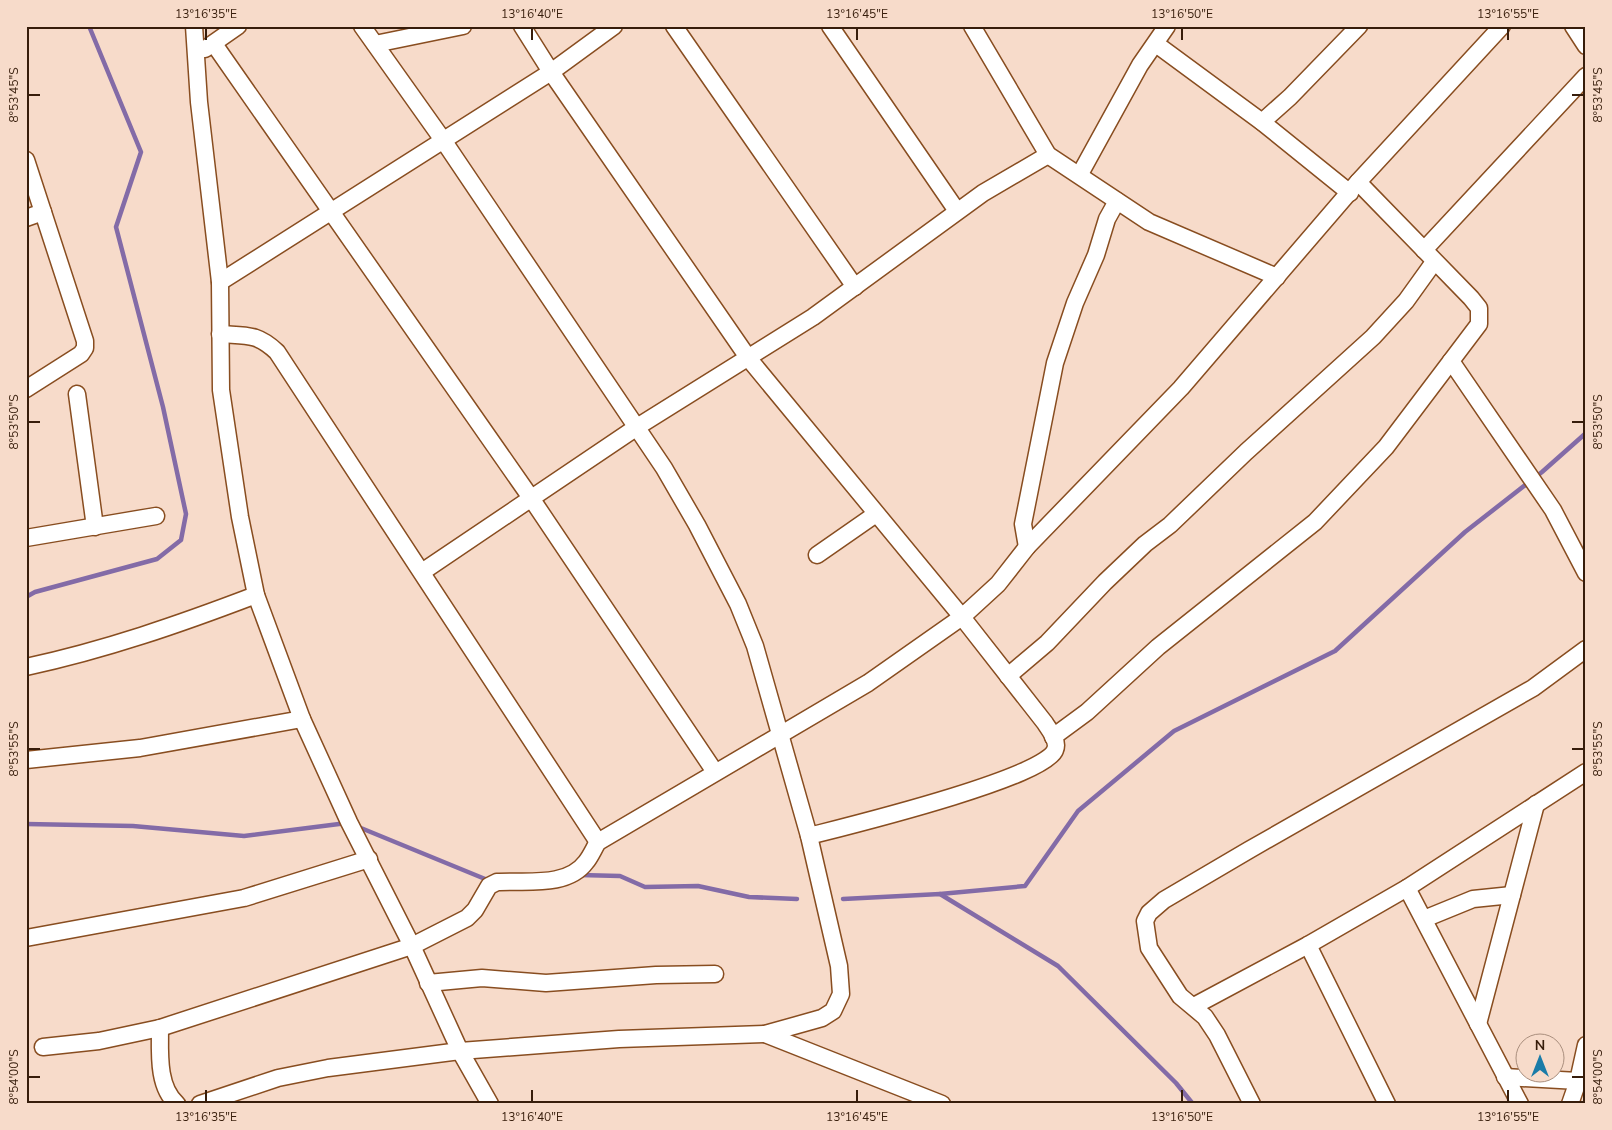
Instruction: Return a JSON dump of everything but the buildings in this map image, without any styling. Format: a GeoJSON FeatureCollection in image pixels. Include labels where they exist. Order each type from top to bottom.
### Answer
{"type":"FeatureCollection","features":[{"type":"Feature","properties":{"kind":"street"},"geometry":{"type":"LineString","coordinates":[[194,26],[199,102],[220,282],[221,390],[240,517],[256,595],[302,719],[349,822],[412,946],[460,1051],[490,1104]]}},
{"type":"Feature","properties":{"kind":"street"},"geometry":{"type":"LineString","coordinates":[[197,54],[238,26]]}},
{"type":"Feature","properties":{"kind":"street"},"geometry":{"type":"LineString","coordinates":[[200,1104],[278,1078],[328,1068],[460,1051],[619,1039],[765,1034],[822,1018],[833,1011],[841,994],[839,966],[809,836],[755,646],[738,604],[693,517],[637,427],[443,140],[362,26]]}},
{"type":"Feature","properties":{"kind":"street"},"geometry":{"type":"LineString","coordinates":[[375,44],[463,26]]}},
{"type":"Feature","properties":{"kind":"street"},"geometry":{"type":"LineString","coordinates":[[522,26],[551,72],[749,359],[962,617],[1054,737],[1056,748],[1053,755],[1018,773],[931,805],[809,836]]}},
{"type":"Feature","properties":{"kind":"street"},"geometry":{"type":"LineString","coordinates":[[220,282],[551,72],[614,26]]}},
{"type":"Feature","properties":{"kind":"street"},"geometry":{"type":"LineString","coordinates":[[674,26],[855,287]]}},
{"type":"Feature","properties":{"kind":"street"},"geometry":{"type":"LineString","coordinates":[[830,26],[957,211]]}},
{"type":"Feature","properties":{"kind":"street"},"geometry":{"type":"LineString","coordinates":[[972,26],[1048,154],[1080,174],[1133,213],[1167,232],[1277,277]]}},
{"type":"Feature","properties":{"kind":"street"},"geometry":{"type":"LineString","coordinates":[[1080,174],[1140,65],[1167,26]]}},
{"type":"Feature","properties":{"kind":"street"},"geometry":{"type":"LineString","coordinates":[[1262,122],[1290,97],[1359,26]]}},
{"type":"Feature","properties":{"kind":"street"},"geometry":{"type":"LineString","coordinates":[[43,1047],[99,1041],[160,1028],[412,946],[467,918],[475,910],[489,886],[497,882],[562,878],[578,871],[598,842],[781,732],[868,683],[962,617],[998,584],[1027,547],[1181,388],[1354,187],[1502,26]]}},
{"type":"Feature","properties":{"kind":"street"},"geometry":{"type":"LineString","coordinates":[[1573,26],[1586,46]]}},
{"type":"Feature","properties":{"kind":"street"},"geometry":{"type":"LineString","coordinates":[[214,44],[531,498],[714,772]]}},
{"type":"Feature","properties":{"kind":"street"},"geometry":{"type":"LineString","coordinates":[[1054,737],[1087,712],[1158,646],[1315,522],[1386,446],[1479,324],[1479,308],[1429,256],[1354,187],[1156,44]]}},
{"type":"Feature","properties":{"kind":"street"},"geometry":{"type":"LineString","coordinates":[[1008,676],[1047,644],[1105,582],[1145,544],[1170,524],[1373,337],[1406,301],[1429,256],[1586,76]]}},
{"type":"Feature","properties":{"kind":"street"},"geometry":{"type":"LineString","coordinates":[[422,572],[637,427],[813,318],[957,211],[1048,154]]}},
{"type":"Feature","properties":{"kind":"street"},"geometry":{"type":"LineString","coordinates":[[26,160],[85,341],[85,348],[82,354],[26,389]]}},
{"type":"Feature","properties":{"kind":"street"},"geometry":{"type":"LineString","coordinates":[[1027,547],[1023,524],[1055,363],[1075,303],[1096,255],[1107,219],[1117,201]]}},
{"type":"Feature","properties":{"kind":"street"},"geometry":{"type":"LineString","coordinates":[[26,218],[43,212]]}},
{"type":"Feature","properties":{"kind":"street"},"geometry":{"type":"LineString","coordinates":[[220,334],[252,336],[264,340],[277,352],[598,842]]}},
{"type":"Feature","properties":{"kind":"street"},"geometry":{"type":"LineString","coordinates":[[1451,361],[1553,510],[1586,573]]}},
{"type":"Feature","properties":{"kind":"street"},"geometry":{"type":"LineString","coordinates":[[76,394],[94,527]]}},
{"type":"Feature","properties":{"kind":"street"},"geometry":{"type":"LineString","coordinates":[[817,555],[876,514]]}},
{"type":"Feature","properties":{"kind":"street"},"geometry":{"type":"LineString","coordinates":[[26,538],[156,516]]}},
{"type":"Feature","properties":{"kind":"street"},"geometry":{"type":"LineString","coordinates":[[26,668],[76,656],[174,626],[256,595]]}},
{"type":"Feature","properties":{"kind":"street"},"geometry":{"type":"LineString","coordinates":[[1252,1104],[1217,1035],[1194,1006],[1180,996],[1149,948],[1145,921],[1149,913],[1164,900],[1232,860],[1533,688],[1586,649]]}},
{"type":"Feature","properties":{"kind":"street"},"geometry":{"type":"LineString","coordinates":[[26,760],[140,748],[302,719]]}},
{"type":"Feature","properties":{"kind":"street"},"geometry":{"type":"LineString","coordinates":[[1194,1006],[1308,945],[1407,888],[1586,772]]}},
{"type":"Feature","properties":{"kind":"street"},"geometry":{"type":"LineString","coordinates":[[1478,1024],[1536,804]]}},
{"type":"Feature","properties":{"kind":"street"},"geometry":{"type":"LineString","coordinates":[[26,938],[244,898],[369,859]]}},
{"type":"Feature","properties":{"kind":"street"},"geometry":{"type":"LineString","coordinates":[[1407,888],[1520,1104]]}},
{"type":"Feature","properties":{"kind":"street"},"geometry":{"type":"LineString","coordinates":[[1424,919],[1473,899],[1512,895]]}},
{"type":"Feature","properties":{"kind":"street"},"geometry":{"type":"LineString","coordinates":[[1308,945],[1387,1104]]}},
{"type":"Feature","properties":{"kind":"street"},"geometry":{"type":"LineString","coordinates":[[428,983],[482,978],[546,983],[656,975],[715,974]]}},
{"type":"Feature","properties":{"kind":"street"},"geometry":{"type":"LineString","coordinates":[[160,1028],[160,1058],[166,1090],[169,1097],[177,1104]]}},
{"type":"Feature","properties":{"kind":"street"},"geometry":{"type":"LineString","coordinates":[[765,1034],[942,1104]]}},
{"type":"Feature","properties":{"kind":"street"},"geometry":{"type":"LineString","coordinates":[[1570,1104],[1578,1081],[1586,1045]]}},
{"type":"Feature","properties":{"kind":"street"},"geometry":{"type":"LineString","coordinates":[[1505,1077],[1578,1081]]}},
{"type":"Feature","properties":{"kind":"waterway"},"geometry":{"type":"LineString","coordinates":[[26,597],[35,592],[157,559],[181,540],[186,514],[163,407],[116,227],[141,152],[89,26]]}},
{"type":"Feature","properties":{"kind":"waterway"},"geometry":{"type":"LineString","coordinates":[[940,894],[1025,886],[1078,811],[1174,731],[1335,651],[1465,532],[1542,472],[1586,433]]}},
{"type":"Feature","properties":{"kind":"waterway"},"geometry":{"type":"LineString","coordinates":[[26,824],[133,826],[244,836],[347,823]]}},
{"type":"Feature","properties":{"kind":"waterway"},"geometry":{"type":"LineString","coordinates":[[356,826],[490,881]]}},
{"type":"Feature","properties":{"kind":"waterway"},"geometry":{"type":"LineString","coordinates":[[580,875],[620,876],[645,887],[698,886],[749,897],[797,899]]}},
{"type":"Feature","properties":{"kind":"waterway"},"geometry":{"type":"LineString","coordinates":[[843,899],[940,894],[1058,966],[1176,1083],[1193,1104]]}}]}
